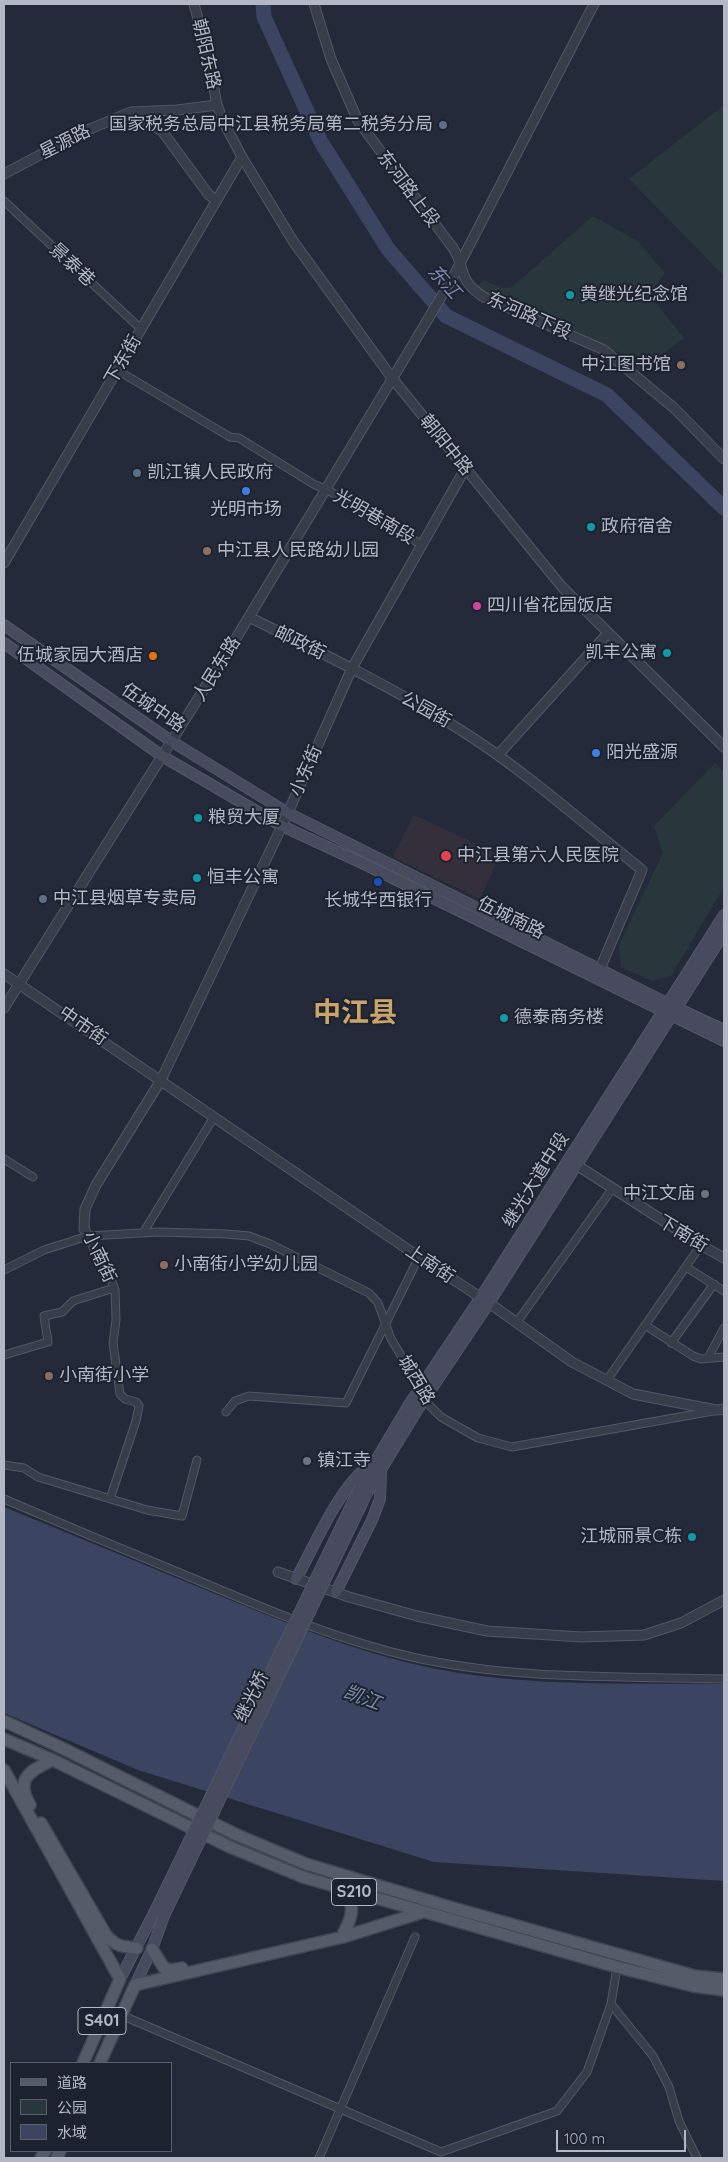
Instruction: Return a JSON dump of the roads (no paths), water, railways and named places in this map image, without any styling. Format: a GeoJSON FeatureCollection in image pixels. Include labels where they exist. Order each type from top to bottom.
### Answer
{"type":"FeatureCollection","features":[{"type":"Feature","properties":{"kind":"main road","name":"伍城中路"},"geometry":{"type":"LineString","coordinates":[[4,625],[171,741],[288,813]]}},
{"type":"Feature","properties":{"kind":"main road","name":"伍城中路"},"geometry":{"type":"LineString","coordinates":[[4,643],[162,756],[282,826]]}},
{"type":"Feature","properties":{"kind":"main road","name":"伍城南路"},"geometry":{"type":"LineString","coordinates":[[288,813],[670,1010],[724,1041]]}},
{"type":"Feature","properties":{"kind":"main road","name":"伍城南路"},"geometry":{"type":"LineString","coordinates":[[282,826],[598,973]]}},
{"type":"Feature","properties":{"kind":"main road","name":"继光大道中段"},"geometry":{"type":"LineString","coordinates":[[670,1010],[724,915]]}},
{"type":"Feature","properties":{"kind":"main road","name":"继光大道中段"},"geometry":{"type":"LineString","coordinates":[[377,1465],[425,1399],[572,1162],[670,1010],[724,933]]}},
{"type":"Feature","properties":{"kind":"main road","name":"伍城南路"},"geometry":{"type":"LineString","coordinates":[[670,1010],[724,1030]]}},
{"type":"Feature","properties":{"kind":"main road","name":"继光大道中段"},"geometry":{"type":"LineString","coordinates":[[377,1465],[420,1389],[485,1300]]}},
{"type":"Feature","properties":{"kind":"main road","name":"继光桥"},"geometry":{"type":"LineString","coordinates":[[160,1914],[377,1465]]}},
{"type":"Feature","properties":{"kind":"main road"},"geometry":{"type":"LineString","coordinates":[[296,1579],[342,1494],[354,1477],[377,1465],[380,1499],[372,1520],[336,1592]]}},
{"type":"Feature","properties":{"kind":"main road","name":"S210"},"geometry":{"type":"LineString","coordinates":[[4,1721],[237,1835],[306,1864],[695,1976],[724,1979]]}},
{"type":"Feature","properties":{"kind":"main road","name":"S210"},"geometry":{"type":"LineString","coordinates":[[4,1739],[53,1760],[230,1847],[303,1877],[617,1966],[693,1986],[724,1990]]}},
{"type":"Feature","properties":{"kind":"main road"},"geometry":{"type":"LineString","coordinates":[[53,1760],[29,1773],[23,1784],[24,1794],[106,1935],[113,1944],[121,1947],[137,1948]]}},
{"type":"Feature","properties":{"kind":"main road"},"geometry":{"type":"LineString","coordinates":[[4,1770],[120,1979]]}},
{"type":"Feature","properties":{"kind":"main road"},"geometry":{"type":"LineString","coordinates":[[344,1889],[350,1897],[352,1906],[350,1921],[344,1932]]}},
{"type":"Feature","properties":{"kind":"main road"},"geometry":{"type":"LineString","coordinates":[[152,1949],[164,1968],[172,1970],[344,1932],[412,1909],[417,1897]]}},
{"type":"Feature","properties":{"kind":"main road"},"geometry":{"type":"LineString","coordinates":[[135,1985],[343,1937],[425,1912],[429,1900]]}},
{"type":"Feature","properties":{"kind":"main road"},"geometry":{"type":"LineString","coordinates":[[120,1979],[137,1948],[160,1914]]}},
{"type":"Feature","properties":{"kind":"main road"},"geometry":{"type":"LineString","coordinates":[[135,1985],[152,1949],[160,1914]]}},
{"type":"Feature","properties":{"kind":"main road","name":"S401"},"geometry":{"type":"LineString","coordinates":[[83,2062],[120,1979]]}},
{"type":"Feature","properties":{"kind":"main road","name":"S401"},"geometry":{"type":"LineString","coordinates":[[100,2062],[135,1985]]}},
{"type":"Feature","properties":{"kind":"street","name":"朝阳东路"},"geometry":{"type":"LineString","coordinates":[[194,4],[208,56],[218,105]]}},
{"type":"Feature","properties":{"kind":"street","name":"东河路上段"},"geometry":{"type":"LineString","coordinates":[[314,4],[331,59],[358,121],[461,261]]}},
{"type":"Feature","properties":{"kind":"street","name":"人民东路"},"geometry":{"type":"LineString","coordinates":[[4,1008],[249,617],[453,277],[594,4]]}},
{"type":"Feature","properties":{"kind":"street","name":"星源路"},"geometry":{"type":"LineString","coordinates":[[4,174],[84,131],[131,112],[177,110],[218,105]]}},
{"type":"Feature","properties":{"kind":"street","name":"朝阳中路"},"geometry":{"type":"LineString","coordinates":[[218,105],[224,123],[242,157],[292,241],[392,378],[562,587],[724,747]]}},
{"type":"Feature","properties":{"kind":"street"},"geometry":{"type":"LineString","coordinates":[[131,112],[162,131],[210,195],[216,200]]}},
{"type":"Feature","properties":{"kind":"street","name":"下东街"},"geometry":{"type":"LineString","coordinates":[[4,564],[242,157]]}},
{"type":"Feature","properties":{"kind":"street","name":"景泰巷"},"geometry":{"type":"LineString","coordinates":[[4,201],[141,329]]}},
{"type":"Feature","properties":{"kind":"street","name":"东河路下段"},"geometry":{"type":"LineString","coordinates":[[461,261],[463,277],[470,287],[482,296],[604,350],[674,408],[724,459]]}},
{"type":"Feature","properties":{"kind":"street","name":"光明巷南段"},"geometry":{"type":"LineString","coordinates":[[117,370],[230,437],[239,438],[316,485],[422,545]]}},
{"type":"Feature","properties":{"kind":"street","name":"小东街"},"geometry":{"type":"LineString","coordinates":[[161,1080],[282,826],[352,668],[465,469]]}},
{"type":"Feature","properties":{"kind":"street","name":"邮政街"},"geometry":{"type":"LineString","coordinates":[[249,617],[352,668]]}},
{"type":"Feature","properties":{"kind":"street"},"geometry":{"type":"LineString","coordinates":[[498,755],[608,633]]}},
{"type":"Feature","properties":{"kind":"street","name":"公园街"},"geometry":{"type":"LineString","coordinates":[[352,668],[459,729],[498,755],[642,870],[598,973]]}},
{"type":"Feature","properties":{"kind":"street","name":"中市街"},"geometry":{"type":"LineString","coordinates":[[4,974],[161,1080]]}},
{"type":"Feature","properties":{"kind":"street","name":"上南街"},"geometry":{"type":"LineString","coordinates":[[161,1080],[419,1257],[485,1300],[572,1362],[633,1394],[720,1410]]}},
{"type":"Feature","properties":{"kind":"street","name":"小南街"},"geometry":{"type":"LineString","coordinates":[[110,1498],[136,1421],[139,1406],[136,1402],[125,1399],[120,1394],[113,1343],[116,1320],[114,1288],[108,1270],[94,1252],[84,1229],[85,1209],[96,1185],[161,1080]]}},
{"type":"Feature","properties":{"kind":"street"},"geometry":{"type":"LineString","coordinates":[[143,1233],[214,1117]]}},
{"type":"Feature","properties":{"kind":"street"},"geometry":{"type":"LineString","coordinates":[[4,1159],[33,1177]]}},
{"type":"Feature","properties":{"kind":"street","name":"下南街"},"geometry":{"type":"LineString","coordinates":[[572,1162],[701,1246],[724,1258]]}},
{"type":"Feature","properties":{"kind":"street"},"geometry":{"type":"LineString","coordinates":[[517,1322],[612,1189]]}},
{"type":"Feature","properties":{"kind":"street","name":"城西路"},"geometry":{"type":"LineString","coordinates":[[4,1270],[44,1250],[88,1236],[143,1233],[248,1236],[270,1244],[369,1293],[378,1303],[391,1339],[425,1399],[442,1417],[478,1438],[512,1447],[720,1410]]}},
{"type":"Feature","properties":{"kind":"street"},"geometry":{"type":"LineString","coordinates":[[606,1380],[701,1246]]}},
{"type":"Feature","properties":{"kind":"street"},"geometry":{"type":"LineString","coordinates":[[226,1412],[235,1401],[249,1396],[346,1402],[419,1257]]}},
{"type":"Feature","properties":{"kind":"street"},"geometry":{"type":"LineString","coordinates":[[686,1266],[724,1291]]}},
{"type":"Feature","properties":{"kind":"street"},"geometry":{"type":"LineString","coordinates":[[672,1343],[714,1284]]}},
{"type":"Feature","properties":{"kind":"street"},"geometry":{"type":"LineString","coordinates":[[4,1355],[48,1342],[44,1316],[62,1312],[73,1301],[114,1288]]}},
{"type":"Feature","properties":{"kind":"street"},"geometry":{"type":"LineString","coordinates":[[645,1325],[693,1356],[701,1359],[724,1357]]}},
{"type":"Feature","properties":{"kind":"street"},"geometry":{"type":"LineString","coordinates":[[708,1358],[724,1328]]}},
{"type":"Feature","properties":{"kind":"street"},"geometry":{"type":"LineString","coordinates":[[4,1465],[24,1468],[38,1476],[147,1510],[182,1516],[197,1460]]}},
{"type":"Feature","properties":{"kind":"street"},"geometry":{"type":"LineString","coordinates":[[4,1499],[285,1616],[348,1639],[412,1657],[483,1669],[545,1674],[724,1679]]}},
{"type":"Feature","properties":{"kind":"street"},"geometry":{"type":"LineString","coordinates":[[278,1572],[336,1592],[417,1616],[486,1631],[581,1637],[644,1635],[682,1623],[723,1604]]}},
{"type":"Feature","properties":{"kind":"street"},"geometry":{"type":"LineString","coordinates":[[319,2158],[415,1937]]}},
{"type":"Feature","properties":{"kind":"street"},"geometry":{"type":"LineString","coordinates":[[121,2015],[441,2152],[557,2111],[586,2072],[611,2004],[617,1966]]}},
{"type":"Feature","properties":{"kind":"street"},"geometry":{"type":"LineString","coordinates":[[611,2004],[652,2056],[669,2087],[679,2121],[697,2158]]}},
{"type":"Feature","properties":{"kind":"water","name":"凯江"},"geometry":{"type":"Polygon","coordinates":[[[4,1507],[297,1627],[326,1638],[412,1664],[477,1675],[547,1682],[724,1684],[724,1881],[434,1862],[138,1770],[4,1713],[4,1507]]]}},
{"type":"Feature","properties":{"kind":"waterway","name":"东江"},"geometry":{"type":"LineString","coordinates":[[263,4],[264,17],[321,142],[388,249],[446,316],[607,395],[724,508]]}},
{"type":"Feature","properties":{"kind":"place","name":"国家税务总局中江县税务局第二税务分局"},"geometry":{"type":"Point","coordinates":[443,125]}},
{"type":"Feature","properties":{"kind":"place","name":"黄继光纪念馆"},"geometry":{"type":"Point","coordinates":[570,295]}},
{"type":"Feature","properties":{"kind":"place","name":"中江图书馆"},"geometry":{"type":"Point","coordinates":[681,365]}},
{"type":"Feature","properties":{"kind":"place","name":"凯江镇人民政府"},"geometry":{"type":"Point","coordinates":[137,473]}},
{"type":"Feature","properties":{"kind":"place","name":"光明市场"},"geometry":{"type":"Point","coordinates":[246,491]}},
{"type":"Feature","properties":{"kind":"place","name":"政府宿舍"},"geometry":{"type":"Point","coordinates":[591,527]}},
{"type":"Feature","properties":{"kind":"place","name":"中江县人民路幼儿园"},"geometry":{"type":"Point","coordinates":[207,551]}},
{"type":"Feature","properties":{"kind":"place","name":"四川省花园饭店"},"geometry":{"type":"Point","coordinates":[477,606]}},
{"type":"Feature","properties":{"kind":"place","name":"凯丰公寓"},"geometry":{"type":"Point","coordinates":[667,653]}},
{"type":"Feature","properties":{"kind":"place","name":"伍城家园大酒店"},"geometry":{"type":"Point","coordinates":[153,656]}},
{"type":"Feature","properties":{"kind":"place","name":"阳光盛源"},"geometry":{"type":"Point","coordinates":[596,753]}},
{"type":"Feature","properties":{"kind":"place","name":"粮贸大厦"},"geometry":{"type":"Point","coordinates":[198,818]}},
{"type":"Feature","properties":{"kind":"place","name":"中江县第六人民医院"},"geometry":{"type":"Point","coordinates":[446,856]}},
{"type":"Feature","properties":{"kind":"place","name":"恒丰公寓"},"geometry":{"type":"Point","coordinates":[197,878]}},
{"type":"Feature","properties":{"kind":"place","name":"长城华西银行"},"geometry":{"type":"Point","coordinates":[378,882]}},
{"type":"Feature","properties":{"kind":"place","name":"中江县烟草专卖局"},"geometry":{"type":"Point","coordinates":[43,899]}},
{"type":"Feature","properties":{"kind":"place","name":"德泰商务楼"},"geometry":{"type":"Point","coordinates":[504,1018]}},
{"type":"Feature","properties":{"kind":"place","name":"中江文庙"},"geometry":{"type":"Point","coordinates":[705,1194]}},
{"type":"Feature","properties":{"kind":"place","name":"小南街小学幼儿园"},"geometry":{"type":"Point","coordinates":[164,1265]}},
{"type":"Feature","properties":{"kind":"place","name":"小南街小学"},"geometry":{"type":"Point","coordinates":[49,1376]}},
{"type":"Feature","properties":{"kind":"place","name":"镇江寺"},"geometry":{"type":"Point","coordinates":[307,1461]}},
{"type":"Feature","properties":{"kind":"place","name":"江城丽景C栋"},"geometry":{"type":"Point","coordinates":[692,1537]}},
{"type":"Feature","properties":{"kind":"district","name":"中江县"},"geometry":{"type":"Point","coordinates":[355,1014]}}]}
